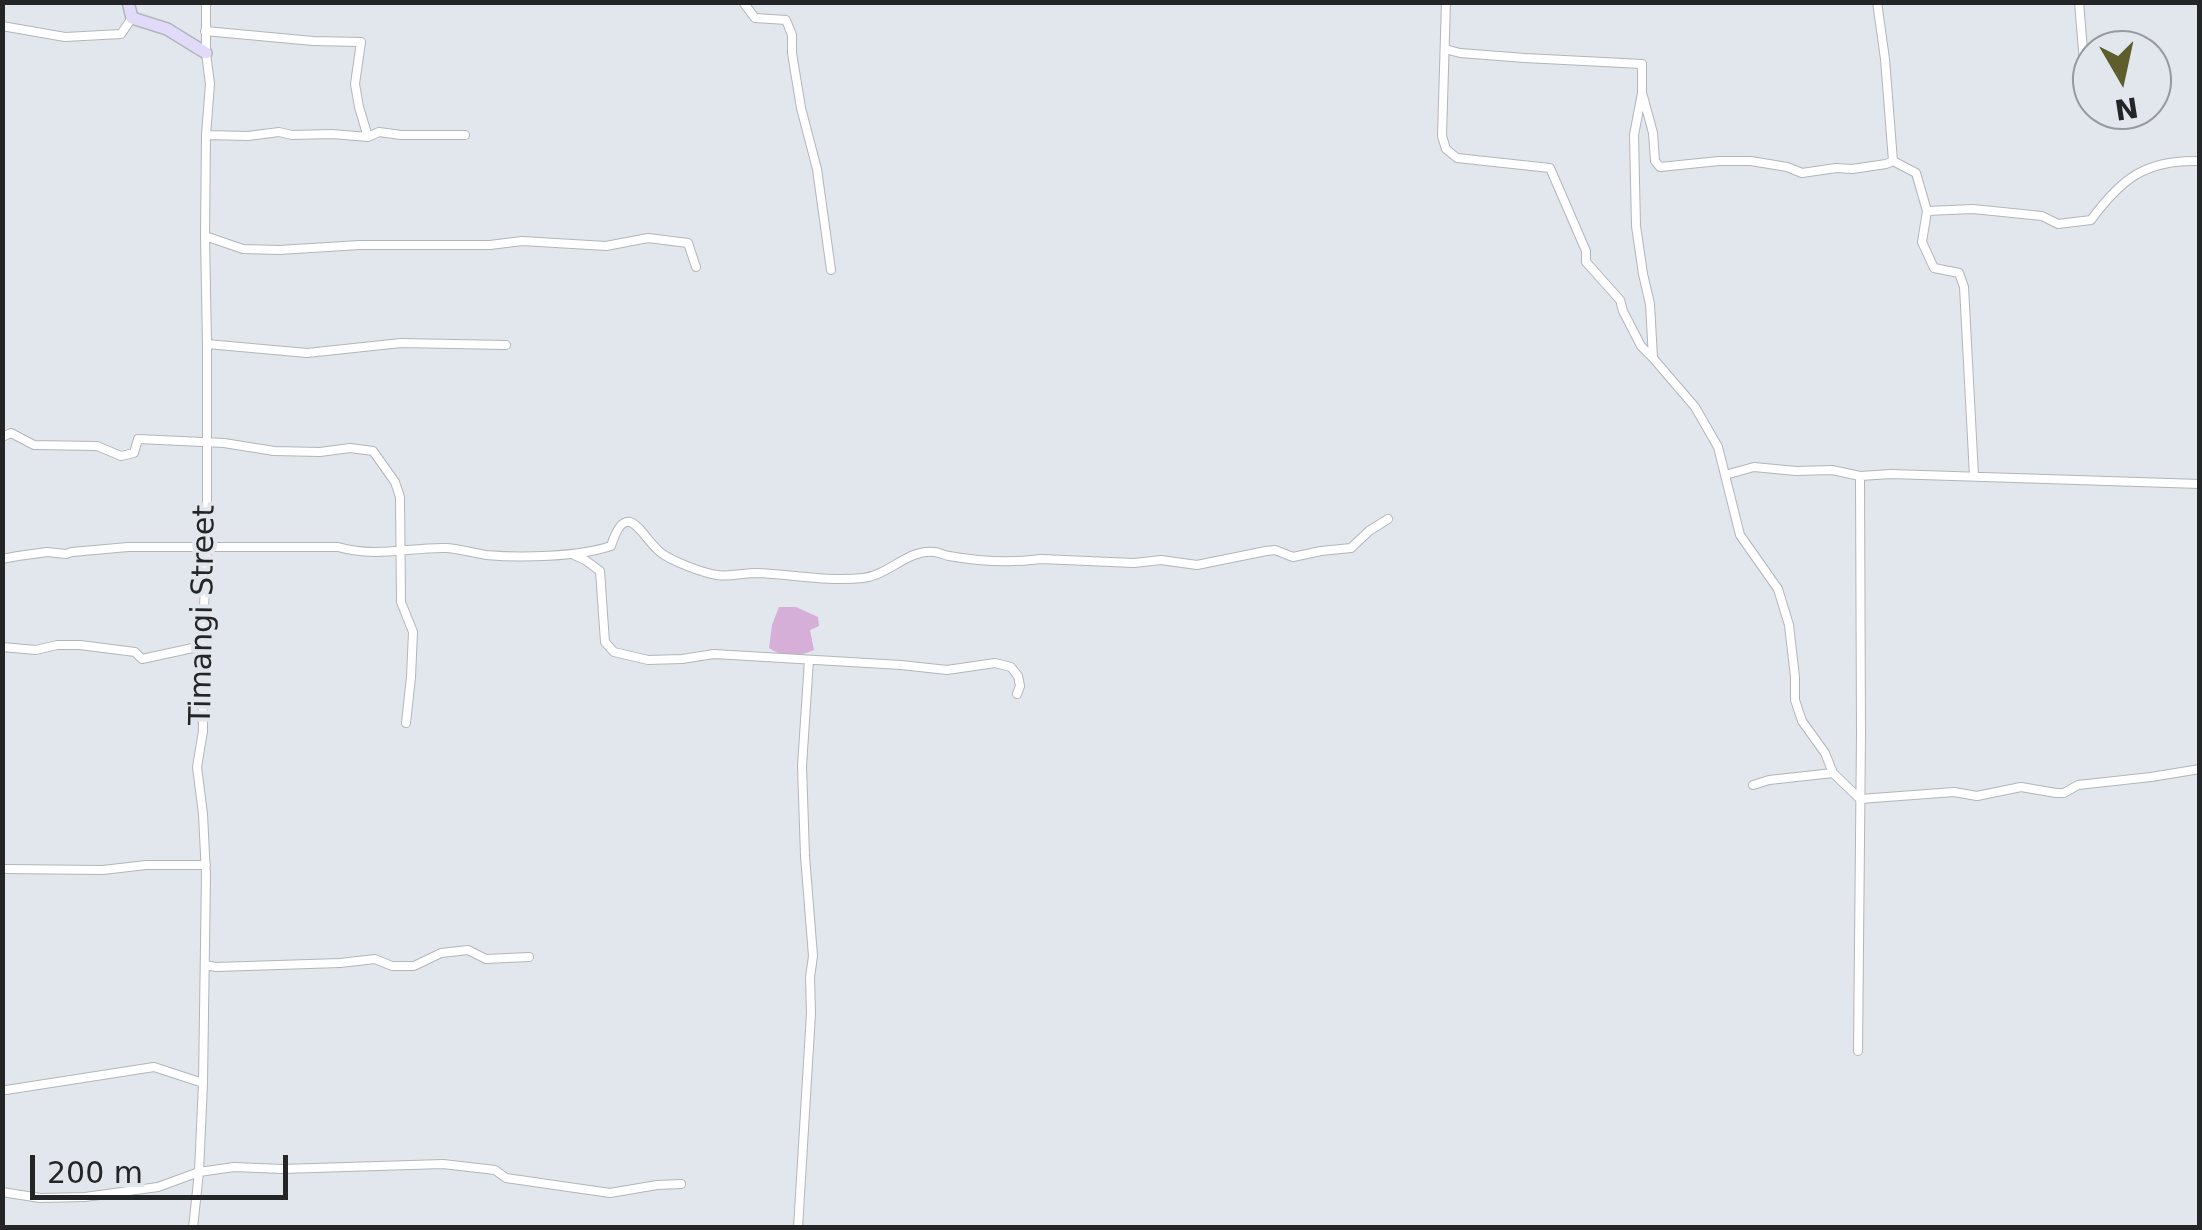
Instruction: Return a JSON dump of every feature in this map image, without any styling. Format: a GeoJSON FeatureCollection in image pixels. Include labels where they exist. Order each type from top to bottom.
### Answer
{"type":"FeatureCollection","features":[{"type":"Feature","properties":{"kind":"street"},"geometry":{"type":"LineString","coordinates":[[128,2],[132,18]]}},
{"type":"Feature","properties":{"kind":"street","name":"Timangi Street"},"geometry":{"type":"LineString","coordinates":[[193,1228],[203,1083],[206,865],[197,767],[203,731],[207,547],[205,236],[210,99],[206,2]]}},
{"type":"Feature","properties":{"kind":"street"},"geometry":{"type":"LineString","coordinates":[[743,2],[755,18],[786,20],[792,34],[801,108],[818,169],[831,270]]}},
{"type":"Feature","properties":{"kind":"street"},"geometry":{"type":"LineString","coordinates":[[1446,2],[1442,136],[1446,149],[1457,158],[1550,168],[1586,251],[1586,262],[1620,300],[1641,346],[1695,406],[1718,447],[1740,535],[1778,589],[1789,625],[1796,700],[1802,721],[1825,753],[1833,773],[1860,800],[1954,792],[1978,796],[2021,787],[2056,794],[2078,785],[2200,769]]}},
{"type":"Feature","properties":{"kind":"street"},"geometry":{"type":"LineString","coordinates":[[1877,2],[1893,161]]}},
{"type":"Feature","properties":{"kind":"street"},"geometry":{"type":"LineString","coordinates":[[2078,2],[2081,30]]}},
{"type":"Feature","properties":{"kind":"street"},"geometry":{"type":"LineString","coordinates":[[2,26],[65,37],[120,34],[132,18]]}},
{"type":"Feature","properties":{"kind":"street"},"geometry":{"type":"LineString","coordinates":[[132,18],[167,29],[206,53]]}},
{"type":"Feature","properties":{"kind":"street"},"geometry":{"type":"LineString","coordinates":[[205,31],[362,42],[355,84],[368,136]]}},
{"type":"Feature","properties":{"kind":"street"},"geometry":{"type":"LineString","coordinates":[[1445,49],[1642,64],[1642,93],[1634,135],[1636,226],[1650,304],[1654,358]]}},
{"type":"Feature","properties":{"kind":"street"},"geometry":{"type":"LineString","coordinates":[[1642,93],[1653,134],[1655,161],[1660,168],[1719,161],[1750,162],[1802,173],[1893,161],[1916,174],[1928,211],[1922,242],[1934,268],[1959,272],[1964,286],[1974,476]]}},
{"type":"Feature","properties":{"kind":"street"},"geometry":{"type":"LineString","coordinates":[[206,135],[465,135]]}},
{"type":"Feature","properties":{"kind":"street"},"geometry":{"type":"LineString","coordinates":[[1928,211],[1973,209],[2042,216],[2058,224],[2091,220],[2126,179],[2172,161],[2200,161]]}},
{"type":"Feature","properties":{"kind":"street"},"geometry":{"type":"LineString","coordinates":[[205,236],[243,250],[522,241],[606,246],[648,238],[688,243],[696,267]]}},
{"type":"Feature","properties":{"kind":"street"},"geometry":{"type":"LineString","coordinates":[[207,344],[307,353],[400,343],[506,345]]}},
{"type":"Feature","properties":{"kind":"street"},"geometry":{"type":"LineString","coordinates":[[2,437],[11,433],[34,445],[97,446],[122,456],[134,453],[138,439],[224,443],[274,451],[373,451],[396,482],[400,498],[401,602],[413,632],[406,724]]}},
{"type":"Feature","properties":{"kind":"street"},"geometry":{"type":"LineString","coordinates":[[1724,475],[1754,467],[1796,472],[1832,470],[1860,476],[2200,484]]}},
{"type":"Feature","properties":{"kind":"street"},"geometry":{"type":"LineString","coordinates":[[1858,1051],[1860,476]]}},
{"type":"Feature","properties":{"kind":"street"},"geometry":{"type":"LineString","coordinates":[[2,559],[128,547],[338,547],[358,553],[448,548],[486,555],[570,554],[610,546],[617,527],[623,523],[635,524],[660,552],[680,563],[718,575],[867,578],[913,554],[934,552],[1025,561],[1162,560],[1197,565],[1275,550],[1293,557],[1351,548],[1388,519]]}},
{"type":"Feature","properties":{"kind":"street"},"geometry":{"type":"LineString","coordinates":[[570,554],[600,571],[605,642],[614,652],[648,660],[714,654],[947,670],[994,663],[1011,667],[1018,676],[1018,694]]}},
{"type":"Feature","properties":{"kind":"street"},"geometry":{"type":"LineString","coordinates":[[2,647],[36,650],[80,645],[135,652],[142,658],[202,646]]}},
{"type":"Feature","properties":{"kind":"street"},"geometry":{"type":"LineString","coordinates":[[798,1228],[813,956],[802,766],[809,660]]}},
{"type":"Feature","properties":{"kind":"street"},"geometry":{"type":"LineString","coordinates":[[1753,785],[1833,773]]}},
{"type":"Feature","properties":{"kind":"street"},"geometry":{"type":"LineString","coordinates":[[2,869],[206,865]]}},
{"type":"Feature","properties":{"kind":"street"},"geometry":{"type":"LineString","coordinates":[[204,965],[322,964],[375,959],[392,966],[414,966],[442,952],[468,950],[486,959],[529,957]]}},
{"type":"Feature","properties":{"kind":"street"},"geometry":{"type":"LineString","coordinates":[[6,1090],[154,1067],[203,1083]]}},
{"type":"Feature","properties":{"kind":"street"},"geometry":{"type":"LineString","coordinates":[[2,1192],[40,1198],[86,1197],[158,1187],[199,1172],[234,1167],[442,1164],[495,1170],[506,1178],[610,1194],[682,1184]]}},
{"type":"Feature","properties":{"kind":"shaded area"},"geometry":{"type":"Polygon","coordinates":[[[779,607],[796,607],[818,617],[819,626],[810,630],[814,650],[791,655],[769,648],[779,607]]]}}]}
